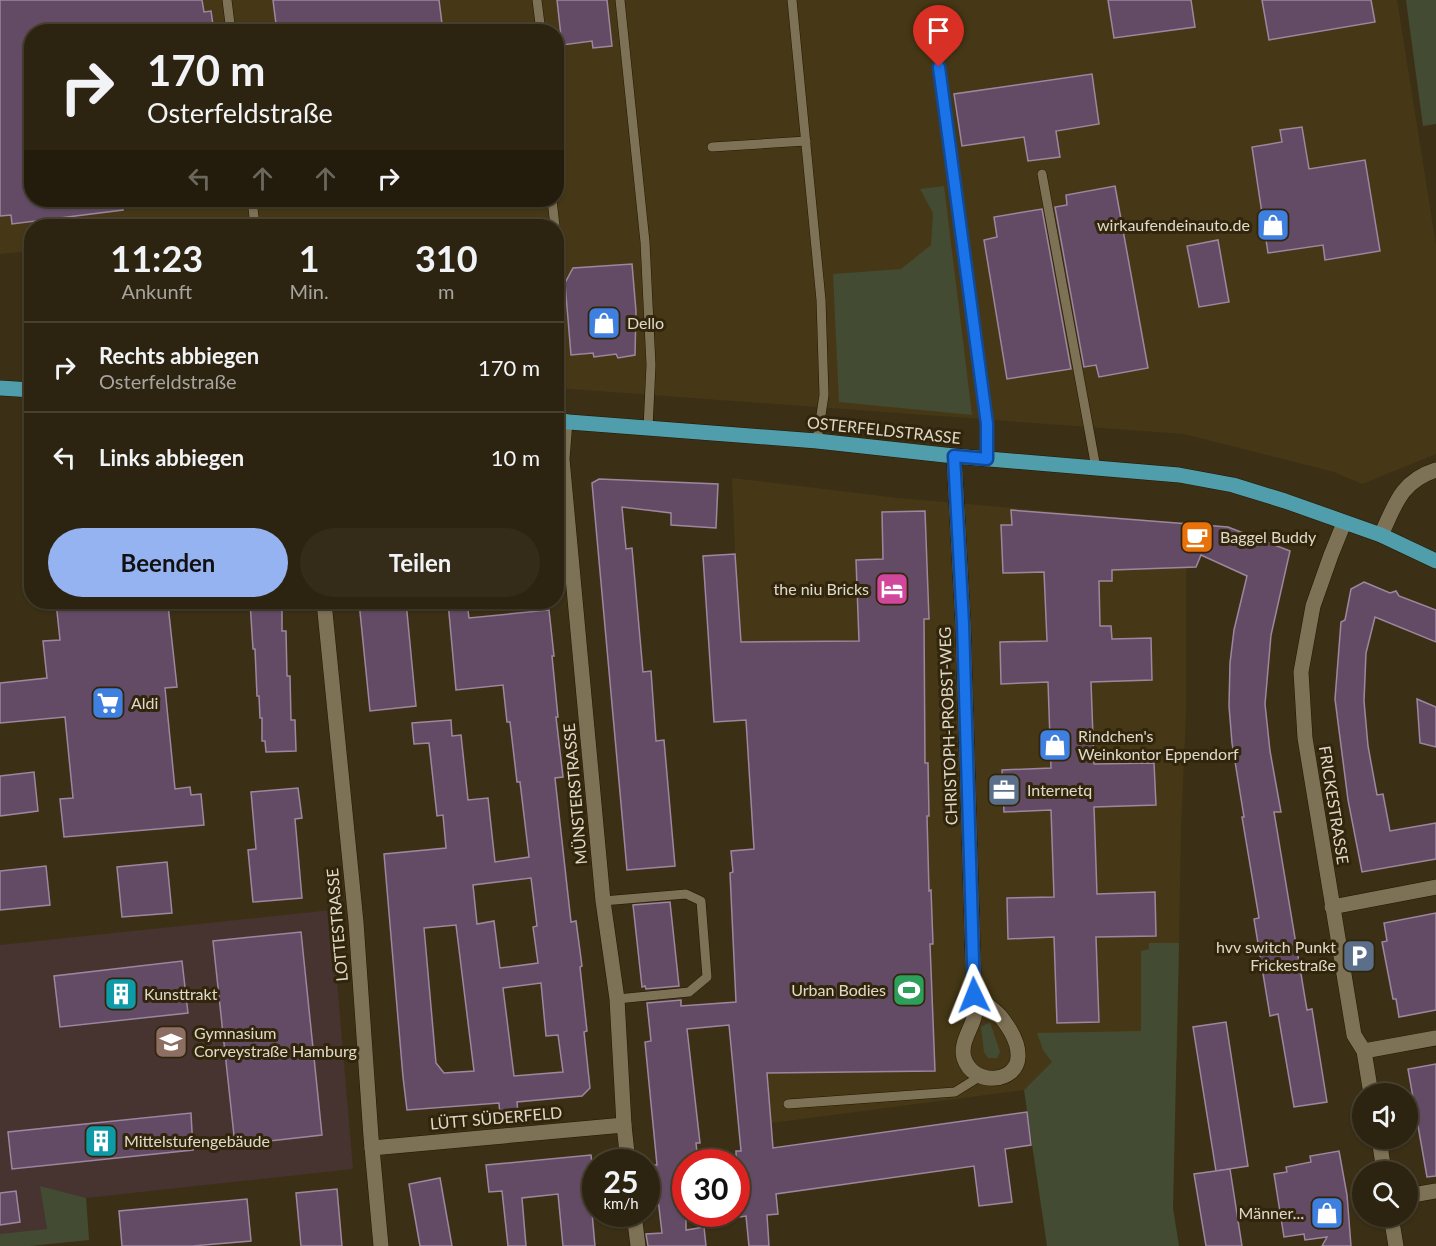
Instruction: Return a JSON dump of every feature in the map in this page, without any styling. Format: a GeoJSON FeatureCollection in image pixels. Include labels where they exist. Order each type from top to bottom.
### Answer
{"type":"FeatureCollection","features":[{"type":"Feature","properties":{"kind":"main road"},"geometry":{"type":"LineString","coordinates":[[0,388],[24,390]]}},
{"type":"Feature","properties":{"kind":"main road","name":"OSTERFELDSTRASSE"},"geometry":{"type":"LineString","coordinates":[[564,421],[818,441],[954,456],[1179,475],[1233,485],[1285,501],[1381,535],[1436,561]]}},
{"type":"Feature","properties":{"kind":"street","name":"CHRISTOPH-PROBST-WEG"},"geometry":{"type":"LineString","coordinates":[[954,456],[963,624],[975,1016],[964,1043],[963,1056],[968,1067],[979,1077]]}},
{"type":"Feature","properties":{"kind":"street"},"geometry":{"type":"LineString","coordinates":[[1381,535],[1400,496],[1409,484],[1421,475],[1436,470]]}},
{"type":"Feature","properties":{"kind":"street","name":"MÜNSTERSTRASSE"},"geometry":{"type":"LineString","coordinates":[[564,481],[603,901],[617,999],[627,1149]]}},
{"type":"Feature","properties":{"kind":"street","name":"FRICKESTRASSE"},"geometry":{"type":"LineString","coordinates":[[1344,523],[1330,555],[1313,606],[1301,672],[1305,738],[1332,907],[1354,1035],[1364,1051],[1369,1083]]}},
{"type":"Feature","properties":{"kind":"street","name":"LOTTESTRASSE"},"geometry":{"type":"LineString","coordinates":[[325,609],[356,922],[381,1246]]}},
{"type":"Feature","properties":{"kind":"street"},"geometry":{"type":"LineString","coordinates":[[1332,907],[1436,887]]}},
{"type":"Feature","properties":{"kind":"street"},"geometry":{"type":"LineString","coordinates":[[974,995],[998,1014],[1013,1035],[1019,1060],[1006,1075],[994,1079],[979,1077]]}},
{"type":"Feature","properties":{"kind":"street"},"geometry":{"type":"LineString","coordinates":[[1364,1051],[1436,1038]]}},
{"type":"Feature","properties":{"kind":"street","name":"LÜTT SÜDERFELD"},"geometry":{"type":"LineString","coordinates":[[372,1148],[624,1125]]}},
{"type":"Feature","properties":{"kind":"street"},"geometry":{"type":"LineString","coordinates":[[1418,1194],[1436,1191]]}},
{"type":"Feature","properties":{"kind":"street"},"geometry":{"type":"LineString","coordinates":[[636,1227],[638,1246]]}},
{"type":"Feature","properties":{"kind":"street"},"geometry":{"type":"LineString","coordinates":[[1393,1227],[1396,1246]]}},
{"type":"Feature","properties":{"kind":"lane"},"geometry":{"type":"LineString","coordinates":[[227,0],[230,24]]}},
{"type":"Feature","properties":{"kind":"lane"},"geometry":{"type":"LineString","coordinates":[[537,0],[540,24]]}},
{"type":"Feature","properties":{"kind":"lane"},"geometry":{"type":"LineString","coordinates":[[620,0],[645,242],[651,364],[648,428]]}},
{"type":"Feature","properties":{"kind":"lane"},"geometry":{"type":"LineString","coordinates":[[792,0],[821,300],[824,395],[818,441]]}},
{"type":"Feature","properties":{"kind":"lane"},"geometry":{"type":"LineString","coordinates":[[939,67],[987,424],[987,459]]}},
{"type":"Feature","properties":{"kind":"lane"},"geometry":{"type":"LineString","coordinates":[[712,147],[806,141]]}},
{"type":"Feature","properties":{"kind":"lane"},"geometry":{"type":"LineString","coordinates":[[1042,174],[1096,468]]}},
{"type":"Feature","properties":{"kind":"lane"},"geometry":{"type":"LineString","coordinates":[[603,901],[686,894],[701,901],[707,977],[688,992],[617,999]]}},
{"type":"Feature","properties":{"kind":"lane"},"geometry":{"type":"LineString","coordinates":[[788,1104],[955,1092],[979,1077]]}},
{"type":"Feature","properties":{"kind":"shaded area"},"geometry":{"type":"Polygon","coordinates":[[[0,0],[1397,0],[1436,245],[1436,454],[1362,484],[1334,472],[1184,434],[564,389],[564,219],[24,219],[24,252],[0,254],[0,0]]]}},
{"type":"Feature","properties":{"kind":"shaded area"},"geometry":{"type":"Polygon","coordinates":[[[732,478],[898,498],[1217,526],[1195,567],[1186,569],[1186,714],[1181,828],[1177,1060],[1052,1062],[1024,1090],[771,1123],[732,478]]]}},
{"type":"Feature","properties":{"kind":"shaded area","name":"Gymnasium Corveystraße Hamburg"},"geometry":{"type":"Polygon","coordinates":[[[331,910],[353,1169],[86,1198],[89,1240],[29,1246],[0,1246],[0,945],[331,910]]]}},
{"type":"Feature","properties":{"kind":"green space"},"geometry":{"type":"Polygon","coordinates":[[[1406,0],[1436,0],[1436,124],[1423,126],[1406,0]]]}},
{"type":"Feature","properties":{"kind":"green space"},"geometry":{"type":"Polygon","coordinates":[[[944,186],[972,415],[839,402],[833,274],[901,269],[931,245],[933,213],[920,189],[944,186]]]}},
{"type":"Feature","properties":{"kind":"green space"},"geometry":{"type":"Polygon","coordinates":[[[1149,943],[1179,943],[1173,1208],[1179,1246],[1047,1246],[1024,1090],[1052,1062],[1043,1050],[1037,1033],[1141,1031],[1141,951],[1149,949],[1149,943]]]}},
{"type":"Feature","properties":{"kind":"green space"},"geometry":{"type":"Polygon","coordinates":[[[990,1022],[1000,1052],[997,1058],[988,1058],[984,1052],[981,1027],[990,1022]]]}},
{"type":"Feature","properties":{"kind":"green space"},"geometry":{"type":"Polygon","coordinates":[[[40,1186],[86,1198],[89,1240],[29,1246],[0,1246],[0,1234],[47,1229],[40,1186]]]}},
{"type":"Feature","properties":{"kind":"building"},"geometry":{"type":"Polygon","coordinates":[[[0,0],[202,0],[204,12],[211,11],[213,24],[24,24],[24,207],[123,207],[123,210],[52,219],[24,219],[24,222],[12,224],[11,215],[0,216],[0,0]]]}},
{"type":"Feature","properties":{"kind":"building"},"geometry":{"type":"Polygon","coordinates":[[[273,0],[439,0],[442,24],[276,24],[273,0]]]}},
{"type":"Feature","properties":{"kind":"building"},"geometry":{"type":"Polygon","coordinates":[[[557,0],[607,0],[612,46],[593,48],[592,41],[564,45],[564,24],[560,24],[557,0]]]}},
{"type":"Feature","properties":{"kind":"building"},"geometry":{"type":"Polygon","coordinates":[[[1108,0],[1191,0],[1195,27],[1114,38],[1108,0]]]}},
{"type":"Feature","properties":{"kind":"building"},"geometry":{"type":"Polygon","coordinates":[[[1262,0],[1371,0],[1375,22],[1269,40],[1262,0]]]}},
{"type":"Feature","properties":{"kind":"building"},"geometry":{"type":"Polygon","coordinates":[[[1092,74],[1099,124],[1056,131],[1060,157],[1028,161],[1024,137],[962,146],[954,94],[1092,74]]]}},
{"type":"Feature","properties":{"kind":"building"},"geometry":{"type":"Polygon","coordinates":[[[1302,127],[1309,169],[1365,160],[1380,251],[1325,260],[1323,245],[1268,253],[1252,147],[1282,142],[1280,130],[1302,127]]]}},
{"type":"Feature","properties":{"kind":"building"},"geometry":{"type":"Polygon","coordinates":[[[1115,186],[1148,368],[1099,377],[1096,365],[1084,367],[1055,207],[1067,205],[1066,195],[1115,186]]]}},
{"type":"Feature","properties":{"kind":"building"},"geometry":{"type":"Polygon","coordinates":[[[1042,209],[1071,369],[1007,379],[984,240],[997,237],[994,217],[1042,209]]]}},
{"type":"Feature","properties":{"kind":"building"},"geometry":{"type":"Polygon","coordinates":[[[1218,240],[1229,302],[1199,307],[1187,246],[1218,240]]]}},
{"type":"Feature","properties":{"kind":"building"},"geometry":{"type":"Polygon","coordinates":[[[632,264],[636,311],[635,355],[618,358],[616,354],[594,357],[593,353],[571,355],[565,283],[573,268],[632,264]]]}},
{"type":"Feature","properties":{"kind":"building"},"geometry":{"type":"Polygon","coordinates":[[[599,479],[718,484],[716,528],[671,525],[671,513],[622,507],[626,549],[632,548],[643,672],[651,671],[656,741],[664,740],[675,866],[627,870],[592,483],[599,479]]]}},
{"type":"Feature","properties":{"kind":"building"},"geometry":{"type":"Polygon","coordinates":[[[1011,510],[1228,527],[1290,551],[1271,635],[1265,704],[1270,751],[1281,812],[1274,812],[1307,1010],[1312,1009],[1327,1102],[1294,1107],[1278,1014],[1270,1016],[1254,919],[1259,918],[1242,817],[1244,817],[1232,743],[1229,706],[1230,663],[1234,630],[1247,576],[1201,555],[1196,567],[1112,570],[1112,581],[1099,581],[1100,626],[1111,626],[1112,639],[1151,638],[1152,680],[1091,682],[1094,764],[1154,763],[1156,805],[1094,807],[1097,894],[1155,892],[1156,936],[1096,937],[1099,1022],[1057,1023],[1054,937],[1008,939],[1007,898],[1054,897],[1051,810],[1004,812],[1002,770],[1051,768],[1048,682],[1001,684],[1000,642],[1047,641],[1044,572],[1003,573],[1001,525],[1012,525],[1011,510]]]}},
{"type":"Feature","properties":{"kind":"building"},"geometry":{"type":"Polygon","coordinates":[[[925,511],[929,619],[924,619],[925,763],[928,763],[929,816],[927,816],[933,944],[930,944],[935,1071],[767,1073],[773,1148],[1027,1112],[1031,1145],[1005,1149],[1012,1202],[979,1206],[974,1166],[776,1194],[778,1214],[767,1215],[769,1246],[749,1246],[747,1227],[750,1227],[750,1149],[741,1149],[729,1025],[687,1029],[700,1143],[696,1143],[697,1149],[672,1149],[672,1227],[686,1227],[686,1230],[704,1227],[706,1246],[648,1246],[646,1234],[662,1233],[660,1149],[655,1149],[645,1042],[651,1041],[647,1003],[681,1000],[681,1006],[736,1002],[731,851],[754,849],[746,720],[714,722],[703,556],[735,554],[741,642],[859,641],[856,560],[883,559],[882,512],[925,511]]]}},
{"type":"Feature","properties":{"kind":"building"},"geometry":{"type":"Polygon","coordinates":[[[1364,582],[1390,593],[1396,591],[1399,596],[1436,610],[1436,642],[1375,617],[1366,653],[1364,701],[1368,746],[1377,795],[1383,794],[1390,831],[1436,823],[1436,859],[1362,872],[1348,800],[1335,699],[1341,622],[1345,620],[1351,589],[1364,582]]]}},
{"type":"Feature","properties":{"kind":"building","name":"Aldi"},"geometry":{"type":"Polygon","coordinates":[[[57,609],[168,609],[177,687],[165,688],[175,789],[190,787],[191,795],[201,794],[204,825],[64,837],[60,799],[73,798],[65,717],[0,723],[0,683],[47,678],[43,641],[60,640],[57,609]]]}},
{"type":"Feature","properties":{"kind":"building"},"geometry":{"type":"Polygon","coordinates":[[[250,609],[282,609],[282,631],[286,631],[287,676],[290,676],[291,720],[295,720],[296,751],[266,752],[265,741],[262,741],[262,718],[260,718],[259,696],[257,696],[255,649],[253,649],[250,609]]]}},
{"type":"Feature","properties":{"kind":"building"},"geometry":{"type":"Polygon","coordinates":[[[360,609],[407,609],[416,706],[370,711],[360,609]]]}},
{"type":"Feature","properties":{"kind":"building"},"geometry":{"type":"Polygon","coordinates":[[[449,609],[468,609],[469,618],[549,610],[558,717],[556,717],[563,777],[555,778],[571,922],[576,921],[582,966],[580,967],[587,1031],[584,1032],[590,1088],[582,1096],[517,1102],[518,1114],[500,1116],[499,1103],[407,1110],[384,854],[446,848],[443,815],[437,816],[429,743],[414,744],[412,723],[451,720],[452,736],[461,735],[468,800],[488,798],[495,862],[529,857],[520,782],[517,782],[503,685],[456,690],[449,609]],[[531,878],[473,885],[477,924],[494,921],[500,968],[538,963],[533,927],[537,926],[531,878]],[[456,925],[424,928],[436,1063],[444,1073],[474,1071],[456,925]],[[541,983],[503,988],[514,1076],[563,1072],[558,1035],[546,1036],[541,983]]]}},
{"type":"Feature","properties":{"kind":"building"},"geometry":{"type":"Polygon","coordinates":[[[1417,699],[1436,707],[1436,747],[1420,743],[1417,699]]]}},
{"type":"Feature","properties":{"kind":"building"},"geometry":{"type":"Polygon","coordinates":[[[34,772],[38,811],[0,816],[0,776],[34,772]]]}},
{"type":"Feature","properties":{"kind":"building"},"geometry":{"type":"Polygon","coordinates":[[[298,788],[302,818],[295,819],[302,898],[253,902],[248,850],[256,849],[251,792],[298,788]]]}},
{"type":"Feature","properties":{"kind":"building"},"geometry":{"type":"Polygon","coordinates":[[[167,862],[172,913],[122,917],[117,867],[167,862]]]}},
{"type":"Feature","properties":{"kind":"building"},"geometry":{"type":"Polygon","coordinates":[[[46,866],[50,905],[0,910],[0,871],[46,866]]]}},
{"type":"Feature","properties":{"kind":"building"},"geometry":{"type":"Polygon","coordinates":[[[670,902],[679,986],[646,989],[645,986],[642,987],[633,905],[670,902]]]}},
{"type":"Feature","properties":{"kind":"building"},"geometry":{"type":"Polygon","coordinates":[[[1436,913],[1436,1010],[1399,1017],[1396,999],[1393,999],[1382,942],[1387,941],[1384,923],[1436,913]]]}},
{"type":"Feature","properties":{"kind":"building"},"geometry":{"type":"Polygon","coordinates":[[[301,932],[322,1135],[235,1145],[213,941],[301,932]]]}},
{"type":"Feature","properties":{"kind":"building","name":"Kunsttrakt"},"geometry":{"type":"Polygon","coordinates":[[[182,961],[188,1013],[60,1027],[54,976],[182,961]]]}},
{"type":"Feature","properties":{"kind":"building"},"geometry":{"type":"Polygon","coordinates":[[[1226,1022],[1248,1166],[1216,1171],[1193,1027],[1226,1022]]]}},
{"type":"Feature","properties":{"kind":"building"},"geometry":{"type":"Polygon","coordinates":[[[1436,1064],[1436,1176],[1427,1177],[1418,1126],[1418,1083],[1410,1083],[1408,1069],[1436,1064]]]}},
{"type":"Feature","properties":{"kind":"building","name":"Mittelstufengebäude"},"geometry":{"type":"Polygon","coordinates":[[[191,1113],[193,1150],[12,1169],[8,1132],[191,1113]]]}},
{"type":"Feature","properties":{"kind":"building"},"geometry":{"type":"Polygon","coordinates":[[[1339,1151],[1347,1195],[1351,1246],[1322,1246],[1327,1237],[1305,1240],[1304,1234],[1284,1237],[1274,1174],[1287,1172],[1286,1167],[1311,1162],[1310,1156],[1339,1151]]]}},
{"type":"Feature","properties":{"kind":"building"},"geometry":{"type":"Polygon","coordinates":[[[582,1156],[582,1227],[593,1227],[595,1246],[563,1246],[558,1194],[522,1198],[526,1246],[508,1246],[502,1191],[489,1192],[486,1165],[582,1156]]]}},
{"type":"Feature","properties":{"kind":"building"},"geometry":{"type":"Polygon","coordinates":[[[1230,1169],[1242,1246],[1206,1246],[1194,1174],[1230,1169]]]}},
{"type":"Feature","properties":{"kind":"building"},"geometry":{"type":"Polygon","coordinates":[[[440,1178],[452,1246],[420,1246],[409,1184],[440,1178]]]}},
{"type":"Feature","properties":{"kind":"building"},"geometry":{"type":"Polygon","coordinates":[[[337,1189],[342,1246],[301,1246],[296,1193],[337,1189]]]}},
{"type":"Feature","properties":{"kind":"building"},"geometry":{"type":"Polygon","coordinates":[[[16,1191],[20,1222],[0,1225],[0,1193],[16,1191]]]}},
{"type":"Feature","properties":{"kind":"building"},"geometry":{"type":"Polygon","coordinates":[[[247,1199],[251,1241],[192,1246],[122,1246],[119,1211],[247,1199]]]}},
{"type":"Feature","properties":{"kind":"place","name":"wirkaufendeinauto.de"},"geometry":{"type":"Point","coordinates":[1273,225]}},
{"type":"Feature","properties":{"kind":"place","name":"Dello"},"geometry":{"type":"Point","coordinates":[604,323]}},
{"type":"Feature","properties":{"kind":"place","name":"Baggel Buddy"},"geometry":{"type":"Point","coordinates":[1197,537]}},
{"type":"Feature","properties":{"kind":"place","name":"the niu Bricks"},"geometry":{"type":"Point","coordinates":[892,589]}},
{"type":"Feature","properties":{"kind":"place","name":"Aldi"},"geometry":{"type":"Point","coordinates":[108,703]}},
{"type":"Feature","properties":{"kind":"place","name":"Rindchen's Weinkontor Eppendorf"},"geometry":{"type":"Point","coordinates":[1055,745]}},
{"type":"Feature","properties":{"kind":"place","name":"Internetq"},"geometry":{"type":"Point","coordinates":[1004,790]}},
{"type":"Feature","properties":{"kind":"place","name":"hvv switch Punkt Frickestraße"},"geometry":{"type":"Point","coordinates":[1359,956]}},
{"type":"Feature","properties":{"kind":"place","name":"Urban Bodies"},"geometry":{"type":"Point","coordinates":[909,990]}},
{"type":"Feature","properties":{"kind":"place","name":"Kunsttrakt"},"geometry":{"type":"Point","coordinates":[121,994]}},
{"type":"Feature","properties":{"kind":"place","name":"Gymnasium Corveystraße Hamburg"},"geometry":{"type":"Point","coordinates":[171,1042]}},
{"type":"Feature","properties":{"kind":"place","name":"Mittelstufengebäude"},"geometry":{"type":"Point","coordinates":[101,1141]}},
{"type":"Feature","properties":{"kind":"place","name":"Männer..."},"geometry":{"type":"Point","coordinates":[1327,1213]}},
{"type":"Feature","properties":{"kind":"route"},"geometry":{"type":"LineString","coordinates":[[939,67],[987,424],[987,459],[954,456],[963,624],[974,995]]}}]}
